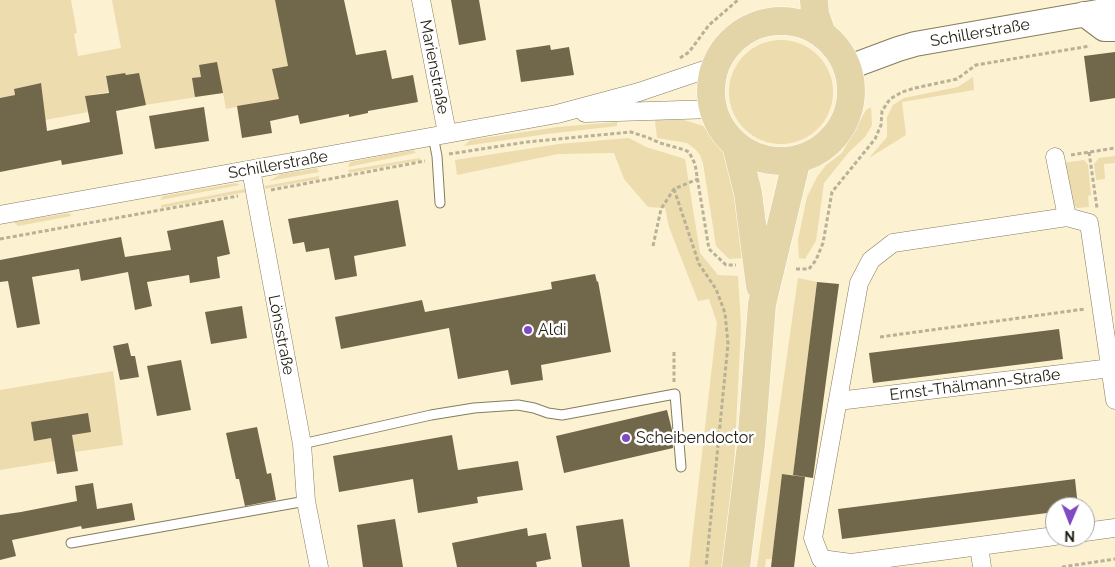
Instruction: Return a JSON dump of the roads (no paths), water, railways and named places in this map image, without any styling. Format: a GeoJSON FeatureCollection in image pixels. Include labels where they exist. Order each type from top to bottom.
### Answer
{"type":"FeatureCollection","features":[{"type":"Feature","properties":{"kind":"main road"},"geometry":{"type":"LineString","coordinates":[[764,24],[777,0]]}},
{"type":"Feature","properties":{"kind":"main road"},"geometry":{"type":"LineString","coordinates":[[814,0],[815,14],[822,34]]}},
{"type":"Feature","properties":{"kind":"main road","name":"Schillerstraße"},"geometry":{"type":"LineString","coordinates":[[847,68],[915,44],[1115,9]]}},
{"type":"Feature","properties":{"kind":"main road"},"geometry":{"type":"LineString","coordinates":[[1084,14],[1104,29],[1115,29]]}},
{"type":"Feature","properties":{"kind":"main road"},"geometry":{"type":"LineString","coordinates":[[775,22],[795,23],[814,29],[822,34],[835,47],[847,68],[851,93],[848,113],[844,122],[835,135],[816,152],[797,159],[775,161],[754,156],[736,144],[722,129],[714,109],[712,87],[716,66],[736,38],[750,29],[764,24],[775,22]]}},
{"type":"Feature","properties":{"kind":"main road"},"geometry":{"type":"LineString","coordinates":[[736,144],[748,193],[762,304]]}},
{"type":"Feature","properties":{"kind":"main road"},"geometry":{"type":"LineString","coordinates":[[736,567],[751,445],[762,304],[797,159]]}},
{"type":"Feature","properties":{"kind":"street","name":"Marienstraße"},"geometry":{"type":"LineString","coordinates":[[421,0],[440,135]]}},
{"type":"Feature","properties":{"kind":"street","name":"Schillerstraße"},"geometry":{"type":"LineString","coordinates":[[0,215],[557,114],[639,92],[716,66]]}},
{"type":"Feature","properties":{"kind":"street","name":"Schillerstraße"},"geometry":{"type":"LineString","coordinates":[[557,114],[714,109]]}},
{"type":"Feature","properties":{"kind":"street"},"geometry":{"type":"LineString","coordinates":[[1055,157],[1067,217]]}},
{"type":"Feature","properties":{"kind":"street","name":"Lönsstraße"},"geometry":{"type":"LineString","coordinates":[[251,170],[302,444],[306,502],[319,567]]}},
{"type":"Feature","properties":{"kind":"street"},"geometry":{"type":"LineString","coordinates":[[1045,537],[851,563],[821,559],[813,538],[859,283],[871,260],[893,243],[1067,217],[1089,223],[1115,400]]}},
{"type":"Feature","properties":{"kind":"street","name":"Ernst-Thälmann-Straße"},"geometry":{"type":"LineString","coordinates":[[838,401],[1111,368]]}},
{"type":"Feature","properties":{"kind":"street"},"geometry":{"type":"LineString","coordinates":[[1095,531],[1115,528]]}},
{"type":"Feature","properties":{"kind":"street"},"geometry":{"type":"LineString","coordinates":[[979,546],[982,567]]}},
{"type":"Feature","properties":{"kind":"lane"},"geometry":{"type":"LineString","coordinates":[[440,135],[437,156],[440,204]]}},
{"type":"Feature","properties":{"kind":"lane"},"geometry":{"type":"LineString","coordinates":[[302,444],[431,414],[474,408],[518,405],[548,413],[562,414],[674,394],[681,467]]}},
{"type":"Feature","properties":{"kind":"lane"},"geometry":{"type":"LineString","coordinates":[[71,542],[306,502]]}},
{"type":"Feature","properties":{"kind":"place","name":"Aldi"},"geometry":{"type":"Point","coordinates":[528,330]}},
{"type":"Feature","properties":{"kind":"place","name":"Scheibendoctor"},"geometry":{"type":"Point","coordinates":[626,438]}}]}
